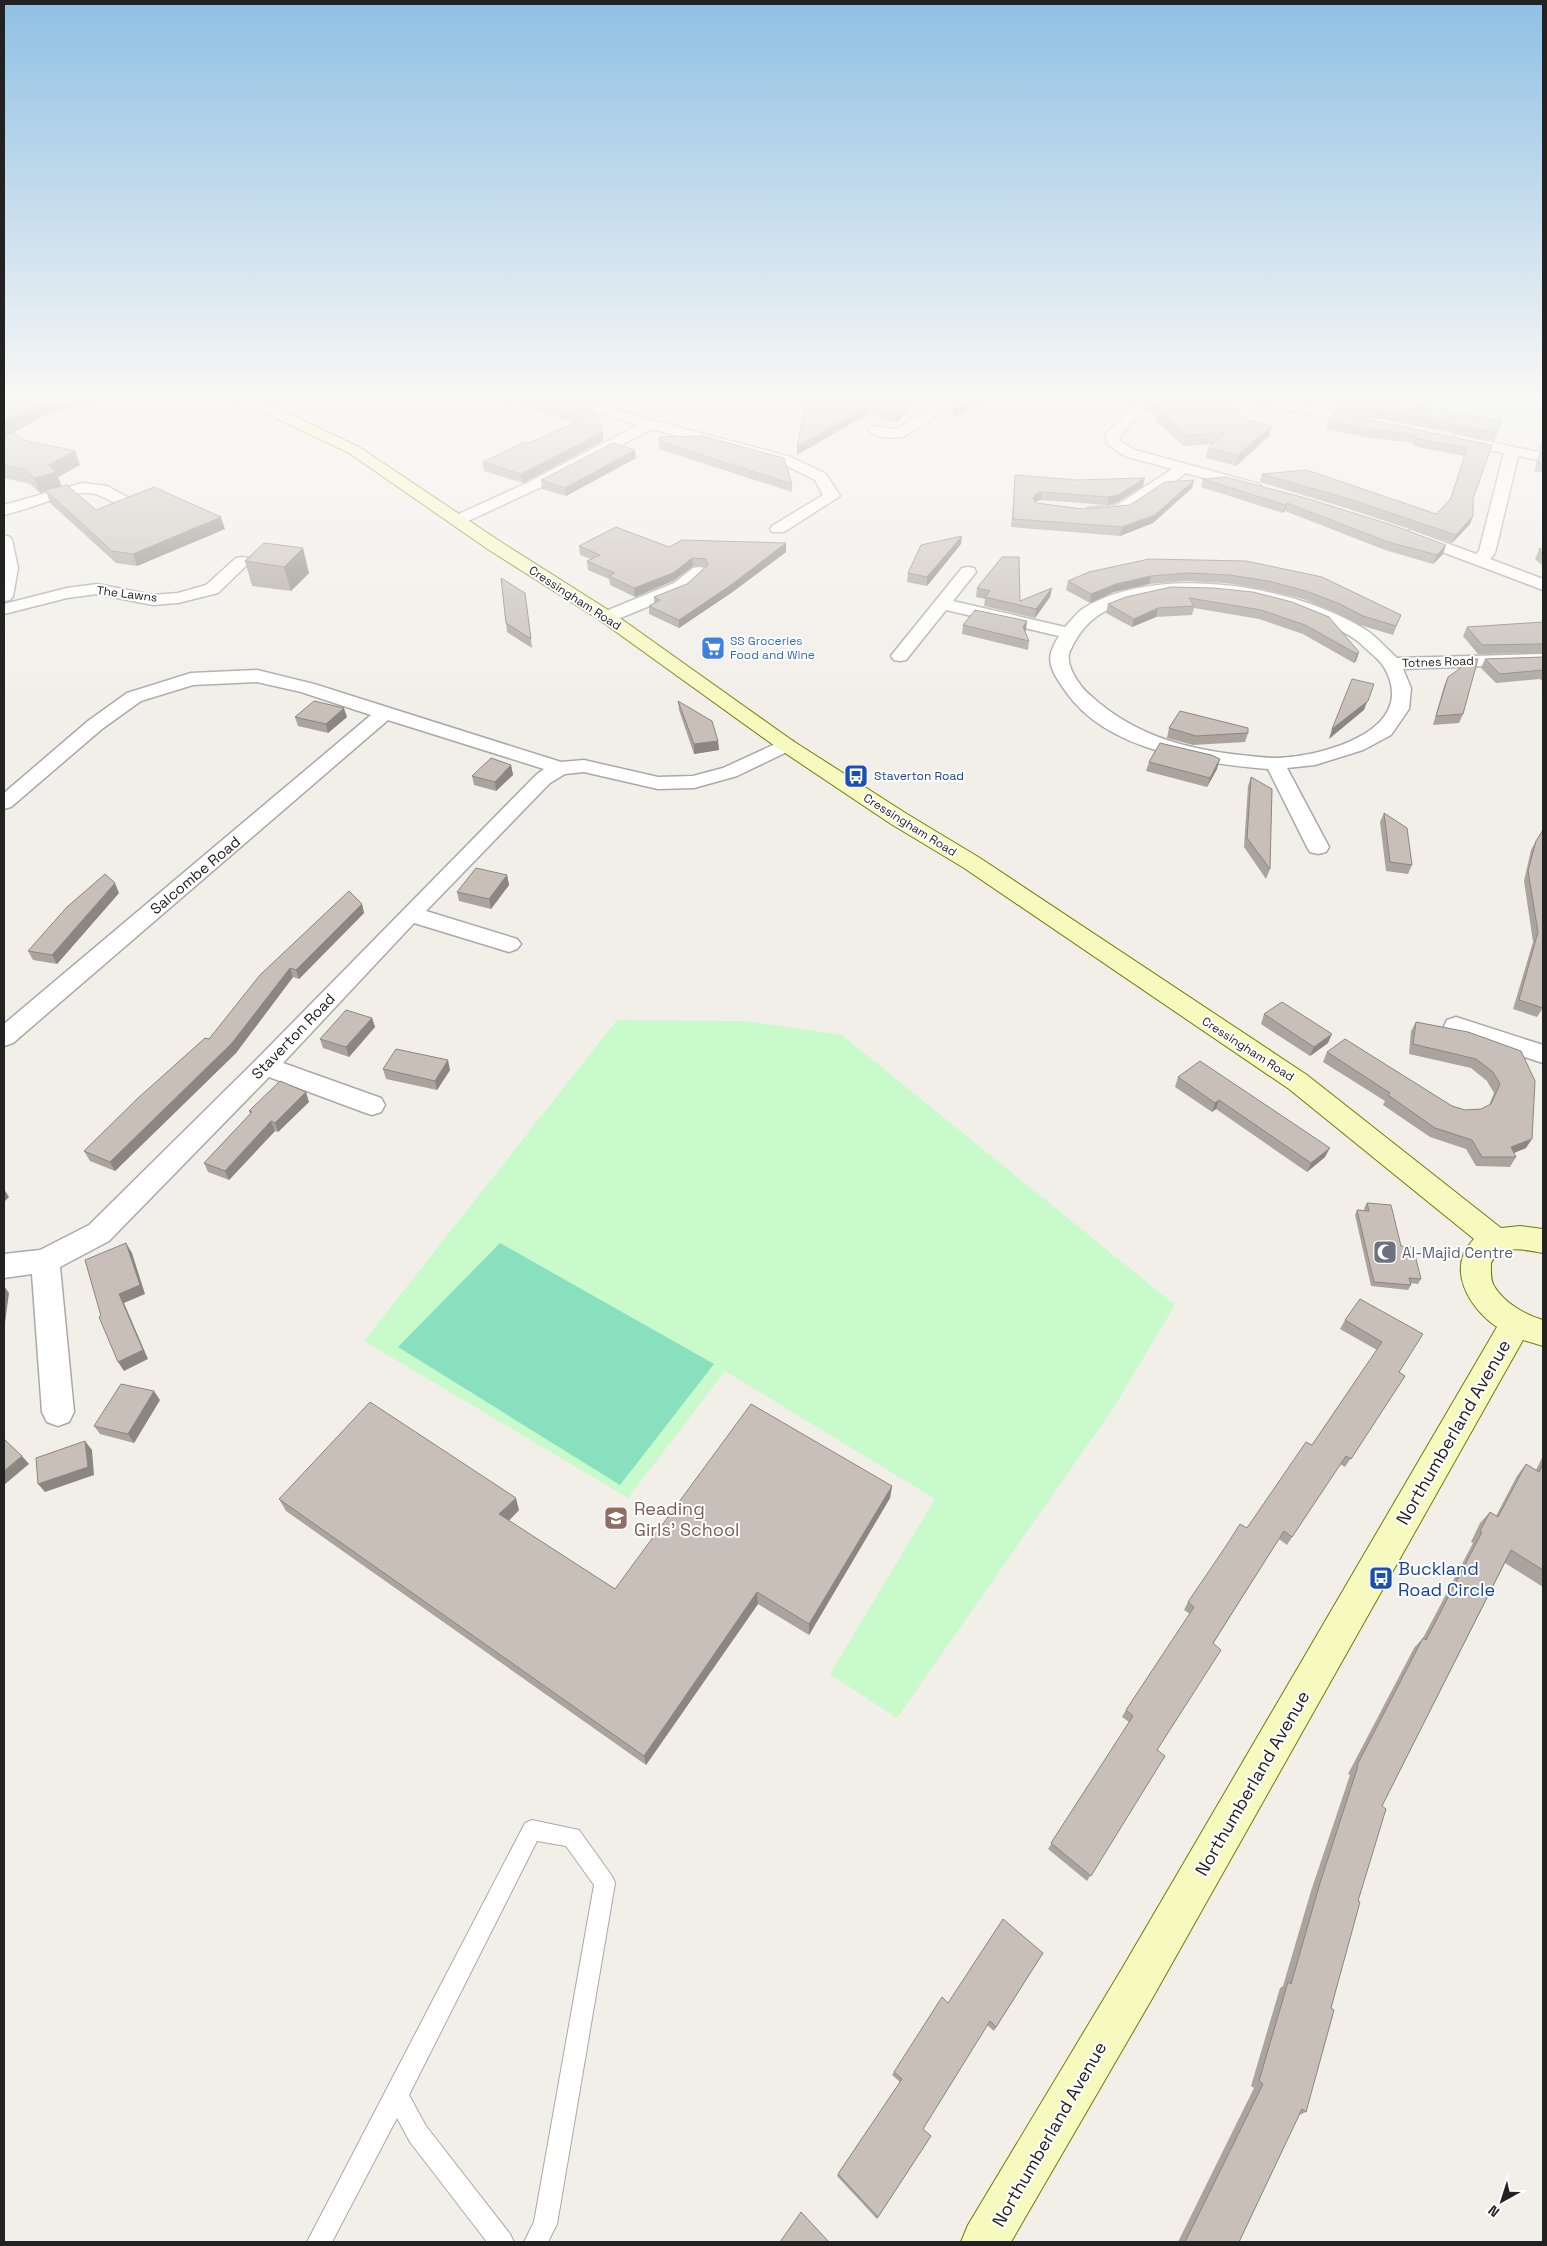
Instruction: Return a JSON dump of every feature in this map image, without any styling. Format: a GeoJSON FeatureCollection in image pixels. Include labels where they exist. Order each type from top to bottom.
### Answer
{"type":"FeatureCollection","features":[{"type":"Feature","properties":{"kind":"street"},"geometry":{"type":"LineString","coordinates":[[4,510],[29,503]]}},
{"type":"Feature","properties":{"kind":"street","name":"Cressingham Road"},"geometry":{"type":"LineString","coordinates":[[432,503],[606,617],[786,745],[898,819],[972,863],[1298,1082],[1496,1240]]}},
{"type":"Feature","properties":{"kind":"street"},"geometry":{"type":"LineString","coordinates":[[458,520],[495,503]]}},
{"type":"Feature","properties":{"kind":"street"},"geometry":{"type":"LineString","coordinates":[[778,530],[821,503]]}},
{"type":"Feature","properties":{"kind":"street"},"geometry":{"type":"LineString","coordinates":[[1079,510],[1107,512],[1122,509],[1132,503]]}},
{"type":"Feature","properties":{"kind":"street"},"geometry":{"type":"LineString","coordinates":[[1478,560],[1487,553],[1499,503]]}},
{"type":"Feature","properties":{"kind":"street"},"geometry":{"type":"LineString","coordinates":[[1399,530],[1543,585]]}},
{"type":"Feature","properties":{"kind":"street"},"geometry":{"type":"LineString","coordinates":[[4,596],[10,582],[6,549]]}},
{"type":"Feature","properties":{"kind":"street","name":"The Lawns"},"geometry":{"type":"LineString","coordinates":[[4,609],[68,593],[97,589],[153,600],[178,598],[212,589],[242,562]]}},
{"type":"Feature","properties":{"kind":"street"},"geometry":{"type":"LineString","coordinates":[[606,617],[680,587],[699,572]]}},
{"type":"Feature","properties":{"kind":"street"},"geometry":{"type":"LineString","coordinates":[[900,656],[968,572]]}},
{"type":"Feature","properties":{"kind":"street"},"geometry":{"type":"LineString","coordinates":[[1170,589],[1220,589],[1272,597],[1315,611],[1361,634],[1392,664],[1402,688],[1399,709],[1384,731],[1356,746],[1315,759],[1275,764],[1213,758],[1157,744],[1129,732],[1101,716],[1077,694],[1065,677],[1059,655],[1069,633],[1089,612],[1124,597],[1170,589]]}},
{"type":"Feature","properties":{"kind":"street"},"geometry":{"type":"LineString","coordinates":[[942,604],[1069,633]]}},
{"type":"Feature","properties":{"kind":"street","name":"Totnes Road"},"geometry":{"type":"LineString","coordinates":[[1392,664],[1543,659]]}},
{"type":"Feature","properties":{"kind":"street"},"geometry":{"type":"LineString","coordinates":[[4,803],[94,725],[134,697],[191,679],[257,676],[307,688],[560,768],[584,766],[658,783],[694,782],[730,772],[786,745]]}},
{"type":"Feature","properties":{"kind":"street","name":"Salcombe Road"},"geometry":{"type":"LineString","coordinates":[[4,1037],[385,713]]}},
{"type":"Feature","properties":{"kind":"street"},"geometry":{"type":"LineString","coordinates":[[1275,764],[1318,847]]}},
{"type":"Feature","properties":{"kind":"street","name":"Staverton Road"},"geometry":{"type":"LineString","coordinates":[[4,1266],[46,1261],[99,1233],[265,1066],[410,914],[543,779],[560,768]]}},
{"type":"Feature","properties":{"kind":"street"},"geometry":{"type":"LineString","coordinates":[[410,914],[509,944]]}},
{"type":"Feature","properties":{"kind":"street"},"geometry":{"type":"LineString","coordinates":[[1456,1026],[1543,1054]]}},
{"type":"Feature","properties":{"kind":"street"},"geometry":{"type":"LineString","coordinates":[[265,1066],[372,1106]]}},
{"type":"Feature","properties":{"kind":"street"},"geometry":{"type":"LineString","coordinates":[[1530,1328],[1497,1310],[1483,1294],[1476,1276],[1476,1261],[1482,1248],[1496,1240],[1514,1236],[1543,1241]]}},
{"type":"Feature","properties":{"kind":"street"},"geometry":{"type":"LineString","coordinates":[[46,1261],[58,1412]]}},
{"type":"Feature","properties":{"kind":"street","name":"Northumberland Avenue"},"geometry":{"type":"LineString","coordinates":[[985,2242],[1138,1982],[1530,1328]]}},
{"type":"Feature","properties":{"kind":"lane"},"geometry":{"type":"LineString","coordinates":[[319,2242],[397,2095],[532,1830],[572,1837],[605,1883],[545,2224],[536,2242]]}},
{"type":"Feature","properties":{"kind":"lane"},"geometry":{"type":"LineString","coordinates":[[397,2095],[418,2134],[502,2242]]}},
{"type":"Feature","properties":{"kind":"green space"},"geometry":{"type":"Polygon","coordinates":[[[617,1020],[744,1021],[842,1035],[1175,1305],[1114,1407],[897,1718],[830,1674],[935,1499],[725,1371],[628,1498],[364,1341],[617,1020]]]}},
{"type":"Feature","properties":{"kind":"green space"},"geometry":{"type":"Polygon","coordinates":[[[500,1243],[714,1364],[620,1485],[398,1347],[500,1243]]]}},
{"type":"Feature","properties":{"kind":"building"},"geometry":{"type":"Polygon","coordinates":[[[59,503],[88,503],[96,510],[114,503],[189,503],[221,517],[133,554],[112,551],[59,503]]]}},
{"type":"Feature","properties":{"kind":"building"},"geometry":{"type":"Polygon","coordinates":[[[1014,503],[1036,503],[1083,509],[1130,505],[1133,503],[1169,503],[1155,515],[1122,527],[1013,519],[1014,503]]]}},
{"type":"Feature","properties":{"kind":"building"},"geometry":{"type":"Polygon","coordinates":[[[1278,503],[1321,503],[1395,526],[1446,545],[1437,555],[1388,542],[1287,503],[1285,505],[1278,503]]]}},
{"type":"Feature","properties":{"kind":"building"},"geometry":{"type":"Polygon","coordinates":[[[1360,503],[1403,503],[1436,514],[1447,503],[1473,503],[1473,516],[1456,535],[1360,503]]]}},
{"type":"Feature","properties":{"kind":"building"},"geometry":{"type":"Polygon","coordinates":[[[616,527],[669,547],[682,540],[786,543],[731,585],[679,620],[649,606],[660,600],[654,597],[687,584],[708,565],[706,559],[692,558],[673,573],[634,588],[609,576],[615,573],[587,561],[600,555],[579,546],[616,527]]]}},
{"type":"Feature","properties":{"kind":"building"},"geometry":{"type":"Polygon","coordinates":[[[962,536],[927,577],[908,573],[921,545],[962,536]]]}},
{"type":"Feature","properties":{"kind":"building"},"geometry":{"type":"Polygon","coordinates":[[[264,543],[303,548],[284,567],[245,561],[264,543]]]}},
{"type":"Feature","properties":{"kind":"building"},"geometry":{"type":"Polygon","coordinates":[[[1002,557],[1019,557],[1020,601],[1052,588],[1036,609],[985,597],[990,591],[977,588],[1002,557]]]}},
{"type":"Feature","properties":{"kind":"building"},"geometry":{"type":"Polygon","coordinates":[[[1149,559],[1246,561],[1322,577],[1401,615],[1396,626],[1363,616],[1340,604],[1306,591],[1268,581],[1229,575],[1189,573],[1151,576],[1116,584],[1091,594],[1068,581],[1089,572],[1149,559]]]}},
{"type":"Feature","properties":{"kind":"building"},"geometry":{"type":"Polygon","coordinates":[[[501,578],[525,593],[531,639],[506,623],[501,578]]]}},
{"type":"Feature","properties":{"kind":"building"},"geometry":{"type":"Polygon","coordinates":[[[1171,587],[1213,588],[1253,592],[1292,602],[1329,617],[1359,652],[1357,654],[1305,625],[1261,610],[1189,598],[1194,606],[1158,608],[1134,619],[1108,604],[1126,597],[1171,587]]]}},
{"type":"Feature","properties":{"kind":"building"},"geometry":{"type":"Polygon","coordinates":[[[975,610],[1027,621],[1023,627],[1029,641],[963,625],[975,610]]]}},
{"type":"Feature","properties":{"kind":"building"},"geometry":{"type":"Polygon","coordinates":[[[1543,622],[1543,644],[1482,645],[1467,627],[1543,622]]]}},
{"type":"Feature","properties":{"kind":"building"},"geometry":{"type":"Polygon","coordinates":[[[1543,657],[1543,670],[1500,674],[1485,659],[1543,657]]]}},
{"type":"Feature","properties":{"kind":"building"},"geometry":{"type":"Polygon","coordinates":[[[1473,659],[1478,659],[1463,714],[1436,716],[1448,677],[1473,659]]]}},
{"type":"Feature","properties":{"kind":"building"},"geometry":{"type":"Polygon","coordinates":[[[1352,679],[1374,684],[1368,701],[1332,729],[1352,679]]]}},
{"type":"Feature","properties":{"kind":"building"},"geometry":{"type":"Polygon","coordinates":[[[314,701],[344,708],[326,724],[295,717],[314,701]]]}},
{"type":"Feature","properties":{"kind":"building"},"geometry":{"type":"Polygon","coordinates":[[[678,701],[712,721],[718,741],[694,744],[678,701]]]}},
{"type":"Feature","properties":{"kind":"building"},"geometry":{"type":"Polygon","coordinates":[[[1180,711],[1248,728],[1248,733],[1196,736],[1169,728],[1180,711]]]}},
{"type":"Feature","properties":{"kind":"building"},"geometry":{"type":"Polygon","coordinates":[[[1160,743],[1211,755],[1220,759],[1210,778],[1149,762],[1160,743]]]}},
{"type":"Feature","properties":{"kind":"building"},"geometry":{"type":"Polygon","coordinates":[[[491,758],[511,765],[495,782],[472,776],[491,758]]]}},
{"type":"Feature","properties":{"kind":"building"},"geometry":{"type":"Polygon","coordinates":[[[1251,777],[1272,789],[1270,869],[1247,838],[1251,777]]]}},
{"type":"Feature","properties":{"kind":"building"},"geometry":{"type":"Polygon","coordinates":[[[1384,813],[1407,828],[1412,865],[1390,862],[1384,813]]]}},
{"type":"Feature","properties":{"kind":"building"},"geometry":{"type":"Polygon","coordinates":[[[1543,830],[1543,1008],[1519,1000],[1538,932],[1528,871],[1536,841],[1543,830]]]}},
{"type":"Feature","properties":{"kind":"building"},"geometry":{"type":"Polygon","coordinates":[[[476,868],[507,875],[489,899],[457,892],[476,868]]]}},
{"type":"Feature","properties":{"kind":"building"},"geometry":{"type":"Polygon","coordinates":[[[105,874],[115,883],[52,955],[28,951],[67,907],[105,874]]]}},
{"type":"Feature","properties":{"kind":"building"},"geometry":{"type":"Polygon","coordinates":[[[349,891],[362,904],[296,970],[290,968],[232,1043],[110,1162],[84,1151],[137,1099],[205,1038],[209,1039],[260,975],[349,891]]]}},
{"type":"Feature","properties":{"kind":"building"},"geometry":{"type":"Polygon","coordinates":[[[1282,1002],[1332,1034],[1314,1047],[1264,1014],[1282,1002]]]}},
{"type":"Feature","properties":{"kind":"building"},"geometry":{"type":"Polygon","coordinates":[[[346,1010],[372,1018],[346,1047],[320,1039],[346,1010]]]}},
{"type":"Feature","properties":{"kind":"building"},"geometry":{"type":"Polygon","coordinates":[[[1416,1022],[1468,1032],[1521,1051],[1535,1081],[1532,1139],[1511,1147],[1516,1157],[1482,1157],[1472,1140],[1435,1128],[1388,1095],[1390,1093],[1327,1052],[1345,1039],[1452,1106],[1465,1110],[1481,1109],[1491,1104],[1500,1084],[1493,1072],[1476,1059],[1413,1044],[1416,1022]]]}},
{"type":"Feature","properties":{"kind":"building"},"geometry":{"type":"Polygon","coordinates":[[[396,1049],[448,1060],[435,1081],[383,1069],[396,1049]]]}},
{"type":"Feature","properties":{"kind":"building"},"geometry":{"type":"Polygon","coordinates":[[[1200,1061],[1330,1148],[1311,1163],[1219,1100],[1215,1103],[1178,1077],[1200,1061]]]}},
{"type":"Feature","properties":{"kind":"building"},"geometry":{"type":"Polygon","coordinates":[[[280,1081],[306,1092],[275,1123],[271,1121],[225,1171],[204,1163],[252,1112],[249,1111],[280,1081]]]}},
{"type":"Feature","properties":{"kind":"building"},"geometry":{"type":"Polygon","coordinates":[[[1367,1203],[1391,1205],[1401,1246],[1413,1247],[1421,1279],[1409,1278],[1411,1285],[1374,1282],[1357,1210],[1369,1211],[1367,1203]]]}},
{"type":"Feature","properties":{"kind":"building"},"geometry":{"type":"Polygon","coordinates":[[[126,1243],[140,1285],[119,1294],[143,1350],[118,1362],[99,1317],[101,1316],[85,1260],[126,1243]]]}},
{"type":"Feature","properties":{"kind":"building"},"geometry":{"type":"Polygon","coordinates":[[[1360,1299],[1423,1334],[1399,1372],[1405,1376],[1351,1459],[1346,1456],[1292,1537],[1284,1531],[1213,1643],[1221,1650],[1157,1750],[1165,1756],[1091,1876],[1051,1843],[1133,1716],[1126,1710],[1194,1607],[1188,1602],[1240,1524],[1247,1528],[1306,1442],[1312,1445],[1382,1342],[1345,1320],[1360,1299]]]}},
{"type":"Feature","properties":{"kind":"building"},"geometry":{"type":"Polygon","coordinates":[[[121,1384],[154,1391],[128,1434],[94,1426],[121,1384]]]}},
{"type":"Feature","properties":{"kind":"building"},"geometry":{"type":"Polygon","coordinates":[[[370,1402],[516,1498],[499,1514],[615,1589],[751,1404],[892,1486],[809,1624],[757,1592],[644,1756],[279,1499],[370,1402]]]}},
{"type":"Feature","properties":{"kind":"building"},"geometry":{"type":"Polygon","coordinates":[[[4,1439],[22,1456],[4,1471],[4,1439]]]}},
{"type":"Feature","properties":{"kind":"building"},"geometry":{"type":"Polygon","coordinates":[[[85,1441],[88,1467],[38,1484],[36,1458],[85,1441]]]}},
{"type":"Feature","properties":{"kind":"building"},"geometry":{"type":"Polygon","coordinates":[[[1526,1464],[1539,1472],[1543,1464],[1543,1570],[1511,1550],[1382,1806],[1386,1809],[1358,1901],[1360,1902],[1331,2008],[1334,2010],[1306,2112],[1302,2109],[1239,2242],[1185,2242],[1263,2084],[1259,2081],[1288,1982],[1291,1984],[1357,1765],[1423,1638],[1426,1640],[1482,1532],[1480,1531],[1490,1512],[1498,1517],[1526,1464]]]}},
{"type":"Feature","properties":{"kind":"building"},"geometry":{"type":"Polygon","coordinates":[[[1003,1919],[1043,1953],[996,2027],[990,2021],[923,2129],[931,2136],[878,2217],[838,2174],[902,2079],[894,2072],[942,1997],[948,2003],[1003,1919]]]}},
{"type":"Feature","properties":{"kind":"building"},"geometry":{"type":"Polygon","coordinates":[[[801,2212],[829,2242],[780,2242],[801,2212]]]}},
{"type":"Feature","properties":{"kind":"place","name":"SS Groceries Food and Wine"},"geometry":{"type":"Point","coordinates":[713,648]}},
{"type":"Feature","properties":{"kind":"place","name":"Staverton Road"},"geometry":{"type":"Point","coordinates":[856,776]}},
{"type":"Feature","properties":{"kind":"place","name":"Al-Majid Centre"},"geometry":{"type":"Point","coordinates":[1385,1252]}},
{"type":"Feature","properties":{"kind":"place","name":"Reading Girls' School"},"geometry":{"type":"Point","coordinates":[616,1518]}},
{"type":"Feature","properties":{"kind":"place","name":"Buckland Road Circle"},"geometry":{"type":"Point","coordinates":[1381,1578]}}]}
